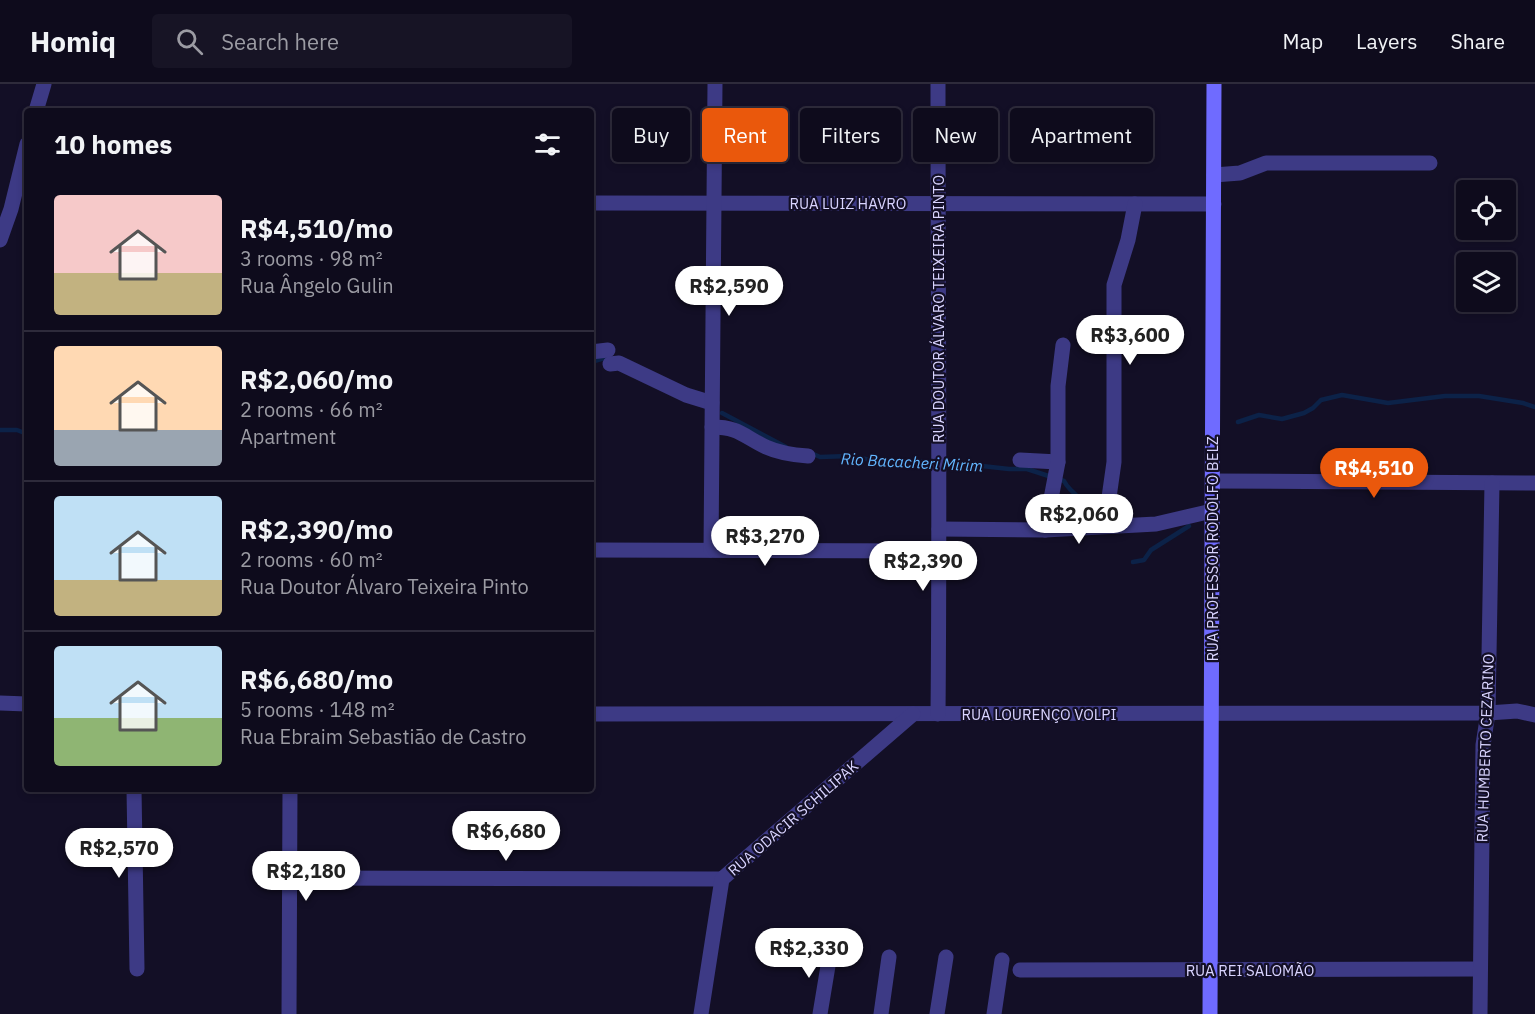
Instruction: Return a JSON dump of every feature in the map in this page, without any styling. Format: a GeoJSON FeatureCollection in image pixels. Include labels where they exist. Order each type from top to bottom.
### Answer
{"type":"FeatureCollection","features":[{"type":"Feature","properties":{"kind":"street"},"geometry":{"type":"LineString","coordinates":[[37,108],[44,84]]}},
{"type":"Feature","properties":{"kind":"street"},"geometry":{"type":"LineString","coordinates":[[711,550],[715,84]]}},
{"type":"Feature","properties":{"kind":"street","name":"RUA DOUTOR ÁLVARO TEIXEIRA PINTO"},"geometry":{"type":"LineString","coordinates":[[938,84],[940,551],[938,714]]}},
{"type":"Feature","properties":{"kind":"street","name":"RUA PROFESSOR RODOLFO BELZ"},"geometry":{"type":"LineString","coordinates":[[1210,1014],[1214,84]]}},
{"type":"Feature","properties":{"kind":"street"},"geometry":{"type":"LineString","coordinates":[[0,240],[11,209],[24,156]]}},
{"type":"Feature","properties":{"kind":"street"},"geometry":{"type":"LineString","coordinates":[[1214,175],[1240,173],[1266,163],[1430,163]]}},
{"type":"Feature","properties":{"kind":"street","name":"RUA LUIZ HAVRO"},"geometry":{"type":"LineString","coordinates":[[594,203],[1214,204]]}},
{"type":"Feature","properties":{"kind":"street"},"geometry":{"type":"LineString","coordinates":[[1105,526],[1114,462],[1114,285],[1128,240],[1135,204]]}},
{"type":"Feature","properties":{"kind":"street"},"geometry":{"type":"LineString","coordinates":[[1045,530],[1058,462],[1058,386],[1063,345]]}},
{"type":"Feature","properties":{"kind":"street"},"geometry":{"type":"LineString","coordinates":[[594,353],[609,357],[686,395],[712,403]]}},
{"type":"Feature","properties":{"kind":"street"},"geometry":{"type":"LineString","coordinates":[[712,427],[733,428],[766,447],[791,455],[808,456]]}},
{"type":"Feature","properties":{"kind":"street"},"geometry":{"type":"LineString","coordinates":[[1020,460],[1058,462]]}},
{"type":"Feature","properties":{"kind":"street"},"geometry":{"type":"LineString","coordinates":[[1212,481],[1535,483]]}},
{"type":"Feature","properties":{"kind":"street","name":"RUA HUMBERTO CEZARINO"},"geometry":{"type":"LineString","coordinates":[[1480,1014],[1483,746],[1488,713],[1492,483]]}},
{"type":"Feature","properties":{"kind":"street"},"geometry":{"type":"LineString","coordinates":[[939,529],[1093,528],[1156,524],[1212,512]]}},
{"type":"Feature","properties":{"kind":"street"},"geometry":{"type":"LineString","coordinates":[[594,550],[940,551]]}},
{"type":"Feature","properties":{"kind":"street"},"geometry":{"type":"LineString","coordinates":[[0,703],[24,704]]}},
{"type":"Feature","properties":{"kind":"street","name":"RUA LOURENÇO VOLPI"},"geometry":{"type":"LineString","coordinates":[[594,714],[1488,713],[1508,711],[1535,715]]}},
{"type":"Feature","properties":{"kind":"street","name":"RUA ODACIR SCHILIPAK"},"geometry":{"type":"LineString","coordinates":[[701,1014],[722,879],[913,714]]}},
{"type":"Feature","properties":{"kind":"street"},"geometry":{"type":"LineString","coordinates":[[135,792],[137,969]]}},
{"type":"Feature","properties":{"kind":"street"},"geometry":{"type":"LineString","coordinates":[[289,1014],[290,792]]}},
{"type":"Feature","properties":{"kind":"street"},"geometry":{"type":"LineString","coordinates":[[290,878],[722,879]]}},
{"type":"Feature","properties":{"kind":"street"},"geometry":{"type":"LineString","coordinates":[[820,1014],[831,948]]}},
{"type":"Feature","properties":{"kind":"street"},"geometry":{"type":"LineString","coordinates":[[881,1014],[889,957]]}},
{"type":"Feature","properties":{"kind":"street"},"geometry":{"type":"LineString","coordinates":[[937,1014],[946,957]]}},
{"type":"Feature","properties":{"kind":"street"},"geometry":{"type":"LineString","coordinates":[[994,1014],[1002,960]]}},
{"type":"Feature","properties":{"kind":"street","name":"RUA REI SALOMÃO"},"geometry":{"type":"LineString","coordinates":[[1020,970],[1480,969]]}},
{"type":"Feature","properties":{"kind":"waterway","name":"Rio Bacacheri Mirim"},"geometry":{"type":"LineString","coordinates":[[594,361],[608,357]]}},
{"type":"Feature","properties":{"kind":"waterway","name":"Rio Bacacheri Mirim"},"geometry":{"type":"LineString","coordinates":[[1238,422],[1259,415],[1282,419],[1304,413],[1321,400],[1342,395],[1388,403],[1445,396],[1479,396],[1535,407]]}},
{"type":"Feature","properties":{"kind":"waterway","name":"Rio Bacacheri Mirim"},"geometry":{"type":"LineString","coordinates":[[722,413],[786,447]]}},
{"type":"Feature","properties":{"kind":"waterway","name":"Rio Bacacheri Mirim"},"geometry":{"type":"LineString","coordinates":[[0,430],[17,430],[24,433]]}},
{"type":"Feature","properties":{"kind":"waterway","name":"Rio Bacacheri Mirim"},"geometry":{"type":"LineString","coordinates":[[811,453],[820,457],[849,456],[1027,469],[1064,481],[1097,514]]}},
{"type":"Feature","properties":{"kind":"waterway","name":"Rio Bacacheri Mirim"},"geometry":{"type":"LineString","coordinates":[[1133,562],[1144,560],[1151,550],[1189,526]]}}]}
